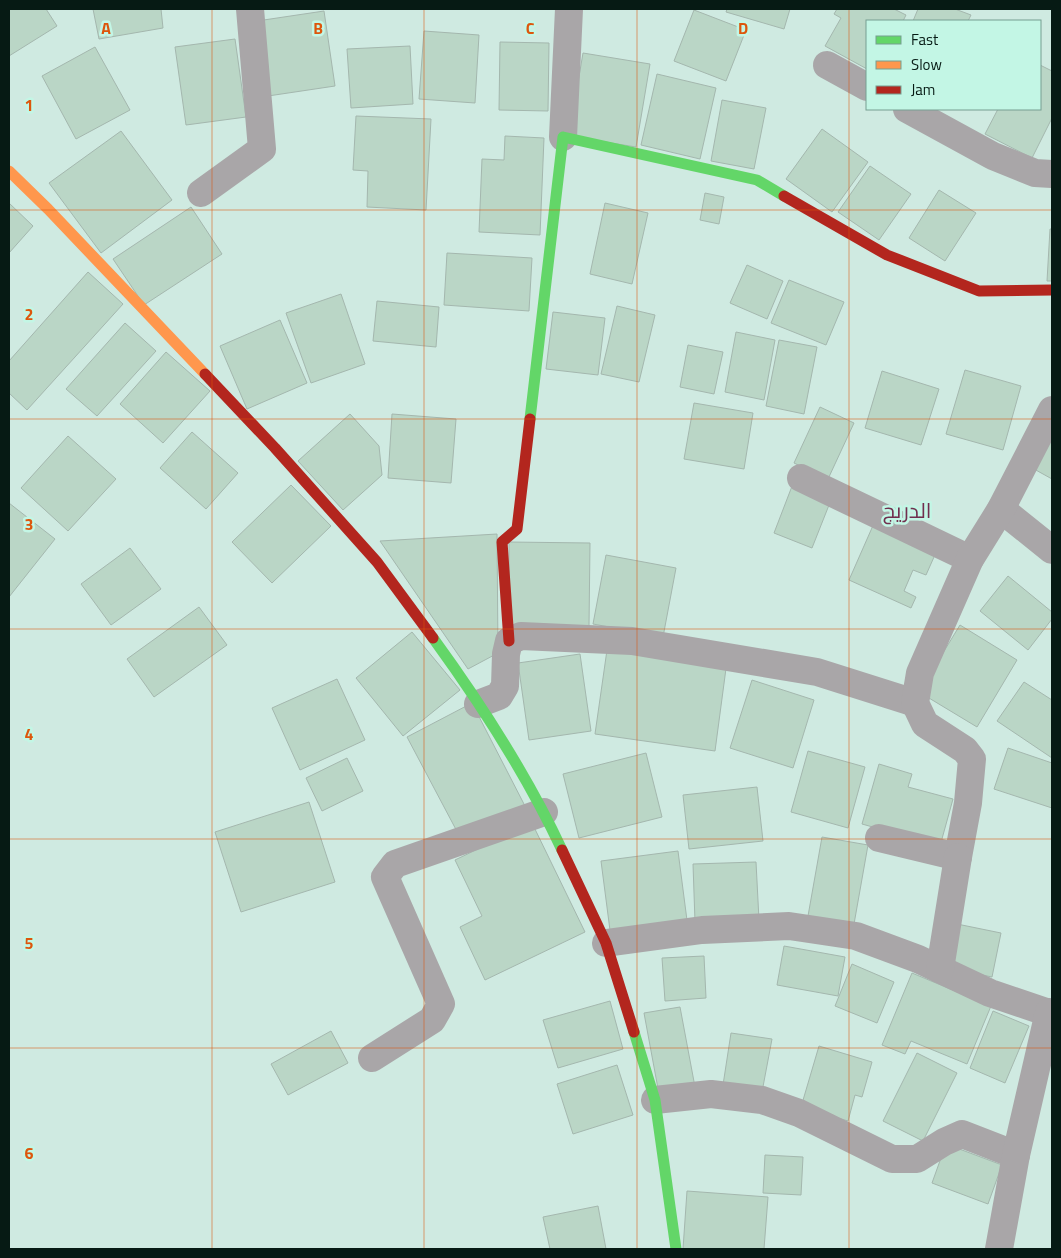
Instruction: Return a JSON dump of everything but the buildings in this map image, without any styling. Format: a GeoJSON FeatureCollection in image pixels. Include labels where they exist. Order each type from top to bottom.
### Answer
{"type":"FeatureCollection","features":[{"type":"Feature","properties":{"kind":"main road"},"geometry":{"type":"LineString","coordinates":[[509,641],[502,542],[517,529],[563,138],[757,180],[886,254],[979,291],[1052,290]]}},
{"type":"Feature","properties":{"kind":"main road"},"geometry":{"type":"LineString","coordinates":[[9,171],[48,209],[275,448],[377,562],[468,686],[544,812],[606,943],[655,1100],[676,1249]]}},
{"type":"Feature","properties":{"kind":"street"},"geometry":{"type":"LineString","coordinates":[[201,193],[262,149],[250,9]]}},
{"type":"Feature","properties":{"kind":"street"},"geometry":{"type":"LineString","coordinates":[[563,138],[569,9]]}},
{"type":"Feature","properties":{"kind":"street"},"geometry":{"type":"LineString","coordinates":[[827,65],[866,86]]}},
{"type":"Feature","properties":{"kind":"street"},"geometry":{"type":"LineString","coordinates":[[909,110],[993,156],[1035,173],[1052,174]]}},
{"type":"Feature","properties":{"kind":"street"},"geometry":{"type":"LineString","coordinates":[[940,969],[968,803],[972,759],[965,750],[925,724],[915,703],[920,673],[970,559],[1001,509],[1052,410]]}},
{"type":"Feature","properties":{"kind":"street"},"geometry":{"type":"LineString","coordinates":[[801,478],[970,559]]}},
{"type":"Feature","properties":{"kind":"street"},"geometry":{"type":"LineString","coordinates":[[1001,509],[1052,550]]}},
{"type":"Feature","properties":{"kind":"street"},"geometry":{"type":"LineString","coordinates":[[478,704],[499,696],[505,686],[506,654],[509,641],[520,636],[632,641],[817,672],[915,703]]}},
{"type":"Feature","properties":{"kind":"street"},"geometry":{"type":"LineString","coordinates":[[372,1058],[432,1020],[441,1004],[385,877],[395,864],[544,812]]}},
{"type":"Feature","properties":{"kind":"street"},"geometry":{"type":"LineString","coordinates":[[879,838],[958,857]]}},
{"type":"Feature","properties":{"kind":"street"},"geometry":{"type":"LineString","coordinates":[[606,943],[702,930],[789,926],[856,936],[918,959],[990,993],[1051,1013],[1016,1155],[999,1249]]}},
{"type":"Feature","properties":{"kind":"street"},"geometry":{"type":"LineString","coordinates":[[655,1100],[711,1094],[762,1100],[799,1113],[892,1160],[917,1159],[944,1142],[962,1134],[1016,1155]]}},
{"type":"Feature","properties":{"kind":"traffic: fast"},"geometry":{"type":"LineString","coordinates":[[530,419],[563,137],[757,180],[784,196]]}},
{"type":"Feature","properties":{"kind":"traffic: fast"},"geometry":{"type":"LineString","coordinates":[[433,638],[468,688],[518,767],[562,850]]}},
{"type":"Feature","properties":{"kind":"traffic: fast"},"geometry":{"type":"LineString","coordinates":[[634,1032],[655,1100],[676,1249]]}},
{"type":"Feature","properties":{"kind":"traffic: slow"},"geometry":{"type":"LineString","coordinates":[[9,171],[48,209],[205,374]]}},
{"type":"Feature","properties":{"kind":"traffic: jam"},"geometry":{"type":"LineString","coordinates":[[784,196],[887,255],[979,291],[1052,290]]}},
{"type":"Feature","properties":{"kind":"traffic: jam"},"geometry":{"type":"LineString","coordinates":[[205,374],[275,448],[377,562],[433,638]]}},
{"type":"Feature","properties":{"kind":"traffic: jam"},"geometry":{"type":"LineString","coordinates":[[509,641],[502,542],[517,529],[530,419]]}},
{"type":"Feature","properties":{"kind":"traffic: jam"},"geometry":{"type":"LineString","coordinates":[[562,850],[606,943],[634,1032]]}},
{"type":"Feature","properties":{"kind":"district","name":"الدريج"},"geometry":{"type":"Point","coordinates":[907,510]}}]}
